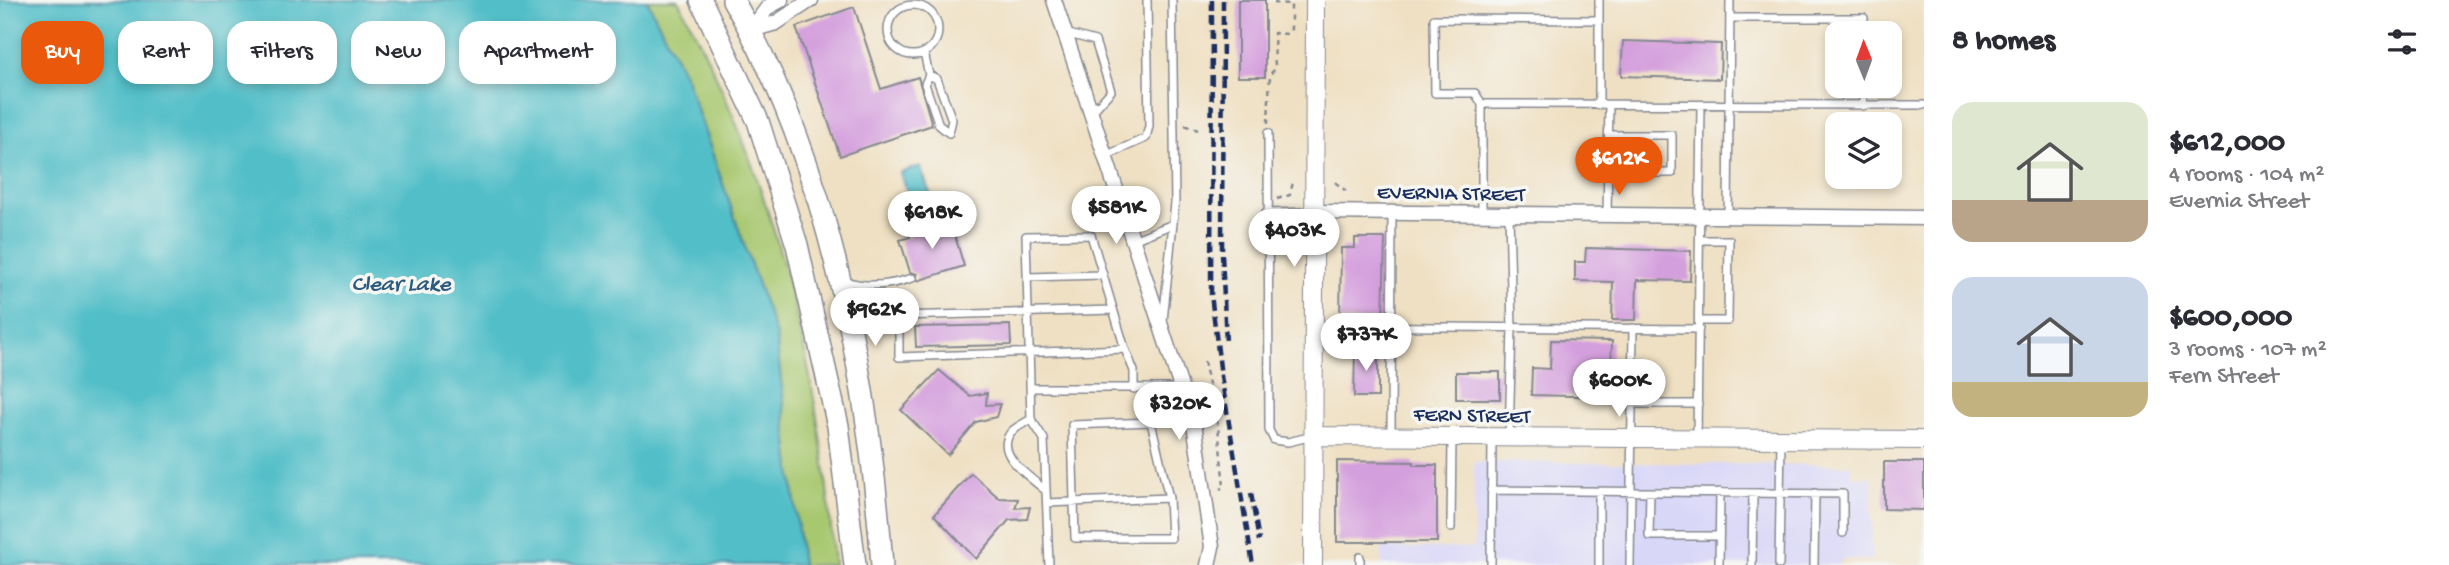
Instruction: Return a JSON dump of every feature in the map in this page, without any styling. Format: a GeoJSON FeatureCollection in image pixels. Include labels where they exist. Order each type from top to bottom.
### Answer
{"type":"FeatureCollection","features":[{"type":"Feature","properties":{"kind":"main road"},"geometry":{"type":"LineString","coordinates":[[701,0],[758,121],[815,313],[838,426],[855,565]]}},
{"type":"Feature","properties":{"kind":"main road"},"geometry":{"type":"LineString","coordinates":[[733,0],[751,30],[811,179],[837,278],[867,425],[882,565]]}},
{"type":"Feature","properties":{"kind":"main road"},"geometry":{"type":"LineString","coordinates":[[721,40],[751,30]]}},
{"type":"Feature","properties":{"kind":"street"},"geometry":{"type":"LineString","coordinates":[[751,30],[768,7],[781,0]]}},
{"type":"Feature","properties":{"kind":"street"},"geometry":{"type":"LineString","coordinates":[[751,30],[776,23],[811,0]]}},
{"type":"Feature","properties":{"kind":"street"},"geometry":{"type":"LineString","coordinates":[[1054,0],[1195,430],[1212,547],[1208,565]]}},
{"type":"Feature","properties":{"kind":"street"},"geometry":{"type":"LineString","coordinates":[[1313,565],[1315,0]]}},
{"type":"Feature","properties":{"kind":"street","name":"EVERNIA STREET"},"geometry":{"type":"LineString","coordinates":[[1314,212],[1924,218]]}},
{"type":"Feature","properties":{"kind":"street","name":"FERN STREET"},"geometry":{"type":"LineString","coordinates":[[1313,436],[1924,440]]}},
{"type":"Feature","properties":{"kind":"lane"},"geometry":{"type":"LineString","coordinates":[[1105,156],[1146,138],[1149,126],[1147,0]]}},
{"type":"Feature","properties":{"kind":"lane"},"geometry":{"type":"LineString","coordinates":[[1162,325],[1173,224],[1172,0]]}},
{"type":"Feature","properties":{"kind":"lane"},"geometry":{"type":"LineString","coordinates":[[1599,0],[1599,105]]}},
{"type":"Feature","properties":{"kind":"lane"},"geometry":{"type":"LineString","coordinates":[[1728,216],[1730,0]]}},
{"type":"Feature","properties":{"kind":"lane"},"geometry":{"type":"LineString","coordinates":[[906,3],[923,8],[935,18],[938,34],[931,48],[916,55],[901,51],[890,39],[890,23],[906,3]]}},
{"type":"Feature","properties":{"kind":"lane"},"geometry":{"type":"LineString","coordinates":[[1730,19],[1864,18],[1864,21]]}},
{"type":"Feature","properties":{"kind":"lane"},"geometry":{"type":"LineString","coordinates":[[1482,214],[1482,104],[1475,93],[1435,93],[1434,19],[1599,20]]}},
{"type":"Feature","properties":{"kind":"lane"},"geometry":{"type":"LineString","coordinates":[[1065,33],[1095,41],[1111,91],[1091,113]]}},
{"type":"Feature","properties":{"kind":"lane"},"geometry":{"type":"LineString","coordinates":[[924,52],[929,75],[925,85],[939,125],[949,133],[952,120],[937,79],[929,75]]}},
{"type":"Feature","properties":{"kind":"lane"},"geometry":{"type":"LineString","coordinates":[[1863,98],[1863,106]]}},
{"type":"Feature","properties":{"kind":"lane"},"geometry":{"type":"LineString","coordinates":[[933,108],[946,103]]}},
{"type":"Feature","properties":{"kind":"lane"},"geometry":{"type":"LineString","coordinates":[[1482,104],[1924,106]]}},
{"type":"Feature","properties":{"kind":"lane"},"geometry":{"type":"LineString","coordinates":[[1607,215],[1609,105]]}},
{"type":"Feature","properties":{"kind":"lane"},"geometry":{"type":"LineString","coordinates":[[1697,439],[1702,216],[1701,105]]}},
{"type":"Feature","properties":{"kind":"lane"},"geometry":{"type":"LineString","coordinates":[[1268,133],[1266,213],[1269,430],[1274,440],[1288,442],[1313,436]]}},
{"type":"Feature","properties":{"kind":"lane"},"geometry":{"type":"LineString","coordinates":[[1608,173],[1672,173],[1672,135],[1609,135]]}},
{"type":"Feature","properties":{"kind":"lane"},"geometry":{"type":"LineString","coordinates":[[1266,213],[1314,212]]}},
{"type":"Feature","properties":{"kind":"lane"},"geometry":{"type":"LineString","coordinates":[[1391,436],[1392,213]]}},
{"type":"Feature","properties":{"kind":"lane"},"geometry":{"type":"LineString","coordinates":[[1491,565],[1492,489],[1512,328],[1509,214]]}},
{"type":"Feature","properties":{"kind":"lane"},"geometry":{"type":"LineString","coordinates":[[1133,240],[1173,224]]}},
{"type":"Feature","properties":{"kind":"lane"},"geometry":{"type":"LineString","coordinates":[[1049,565],[1044,439],[1031,419],[1026,236],[1091,235],[1134,371],[1134,389]]}},
{"type":"Feature","properties":{"kind":"lane"},"geometry":{"type":"LineString","coordinates":[[1313,326],[1633,328],[1728,321],[1729,240],[1701,240]]}},
{"type":"Feature","properties":{"kind":"lane"},"geometry":{"type":"LineString","coordinates":[[1027,277],[1103,275]]}},
{"type":"Feature","properties":{"kind":"lane"},"geometry":{"type":"LineString","coordinates":[[837,278],[870,286],[893,285],[912,278]]}},
{"type":"Feature","properties":{"kind":"lane"},"geometry":{"type":"LineString","coordinates":[[1113,310],[899,316],[899,356],[1125,349]]}},
{"type":"Feature","properties":{"kind":"lane"},"geometry":{"type":"LineString","coordinates":[[1630,565],[1633,328]]}},
{"type":"Feature","properties":{"kind":"lane"},"geometry":{"type":"LineString","coordinates":[[1031,388],[1182,388]]}},
{"type":"Feature","properties":{"kind":"lane"},"geometry":{"type":"LineString","coordinates":[[1149,389],[1151,422],[1169,498],[1171,538],[1075,538],[1072,425],[1151,422]]}},
{"type":"Feature","properties":{"kind":"lane"},"geometry":{"type":"LineString","coordinates":[[1632,404],[1698,404]]}},
{"type":"Feature","properties":{"kind":"lane"},"geometry":{"type":"LineString","coordinates":[[1031,419],[1012,432],[1006,446],[1011,460],[1046,491]]}},
{"type":"Feature","properties":{"kind":"lane"},"geometry":{"type":"LineString","coordinates":[[1451,528],[1452,437]]}},
{"type":"Feature","properties":{"kind":"lane"},"geometry":{"type":"LineString","coordinates":[[1779,565],[1781,439]]}},
{"type":"Feature","properties":{"kind":"lane"},"geometry":{"type":"LineString","coordinates":[[1492,489],[1843,494],[1843,533]]}},
{"type":"Feature","properties":{"kind":"lane"},"geometry":{"type":"LineString","coordinates":[[1599,491],[1599,565]]}},
{"type":"Feature","properties":{"kind":"lane"},"geometry":{"type":"LineString","coordinates":[[1650,492],[1649,536],[1719,536]]}},
{"type":"Feature","properties":{"kind":"lane"},"geometry":{"type":"LineString","coordinates":[[1719,565],[1720,492]]}},
{"type":"Feature","properties":{"kind":"lane"},"geometry":{"type":"LineString","coordinates":[[1752,565],[1753,493]]}},
{"type":"Feature","properties":{"kind":"lane"},"geometry":{"type":"LineString","coordinates":[[1814,565],[1815,493]]}},
{"type":"Feature","properties":{"kind":"lane"},"geometry":{"type":"LineString","coordinates":[[1046,502],[1169,498]]}},
{"type":"Feature","properties":{"kind":"path"},"geometry":{"type":"LineString","coordinates":[[1268,133],[1270,74],[1275,69],[1274,33],[1287,34],[1291,29],[1291,2],[1274,3]]}},
{"type":"Feature","properties":{"kind":"path"},"geometry":{"type":"LineString","coordinates":[[1181,125],[1198,130]]}},
{"type":"Feature","properties":{"kind":"path"},"geometry":{"type":"LineString","coordinates":[[1266,199],[1286,198],[1293,191],[1293,182]]}},
{"type":"Feature","properties":{"kind":"path"},"geometry":{"type":"LineString","coordinates":[[1335,182],[1346,191]]}},
{"type":"Feature","properties":{"kind":"path"},"geometry":{"type":"LineString","coordinates":[[1204,361],[1218,426],[1224,487],[1220,489]]}},
{"type":"Feature","properties":{"kind":"shaded area"},"geometry":{"type":"Polygon","coordinates":[[[1474,462],[1851,465],[1852,477],[1872,477],[1872,560],[1841,559],[1840,565],[1382,565],[1382,548],[1474,548],[1474,462]]]}},
{"type":"Feature","properties":{"kind":"green space"},"geometry":{"type":"Polygon","coordinates":[[[647,0],[678,0],[711,66],[765,203],[804,346],[827,492],[834,565],[802,565],[776,336],[686,78],[647,0]]]}},
{"type":"Feature","properties":{"kind":"water","name":"Clear Lake"},"geometry":{"type":"Polygon","coordinates":[[[0,0],[647,0],[686,78],[776,336],[802,565],[0,565],[0,0]]]}},
{"type":"Feature","properties":{"kind":"water"},"geometry":{"type":"Polygon","coordinates":[[[920,166],[933,201],[940,199],[945,212],[908,225],[904,212],[913,208],[900,173],[920,166]]]}},
{"type":"Feature","properties":{"kind":"building"},"geometry":{"type":"Polygon","coordinates":[[[1238,0],[1265,0],[1265,77],[1238,77],[1238,0]]]}},
{"type":"Feature","properties":{"kind":"building"},"geometry":{"type":"Polygon","coordinates":[[[854,7],[881,89],[918,77],[932,125],[840,156],[796,27],[854,7]]]}},
{"type":"Feature","properties":{"kind":"building"},"geometry":{"type":"Polygon","coordinates":[[[1623,41],[1721,44],[1720,79],[1621,76],[1623,41]]]}},
{"type":"Feature","properties":{"kind":"building"},"geometry":{"type":"Polygon","coordinates":[[[938,223],[939,227],[951,223],[964,266],[917,281],[917,274],[910,272],[900,240],[910,237],[908,232],[938,223]]]}},
{"type":"Feature","properties":{"kind":"building"},"geometry":{"type":"Polygon","coordinates":[[[1355,238],[1385,238],[1383,320],[1340,320],[1341,248],[1355,248],[1355,238]]]}},
{"type":"Feature","properties":{"kind":"building"},"geometry":{"type":"Polygon","coordinates":[[[1586,248],[1691,251],[1690,281],[1637,280],[1636,320],[1612,320],[1613,282],[1575,281],[1575,262],[1585,262],[1586,248]]]}},
{"type":"Feature","properties":{"kind":"building"},"geometry":{"type":"Polygon","coordinates":[[[1010,325],[1011,345],[916,347],[915,327],[1010,325]]]}},
{"type":"Feature","properties":{"kind":"building"},"geometry":{"type":"Polygon","coordinates":[[[1551,340],[1612,341],[1610,397],[1531,395],[1532,368],[1550,369],[1551,340]]]}},
{"type":"Feature","properties":{"kind":"building"},"geometry":{"type":"Polygon","coordinates":[[[1355,348],[1378,348],[1378,397],[1354,397],[1355,348]]]}},
{"type":"Feature","properties":{"kind":"building"},"geometry":{"type":"Polygon","coordinates":[[[939,370],[970,396],[987,393],[986,405],[1000,404],[996,417],[976,422],[948,455],[901,410],[939,370]]]}},
{"type":"Feature","properties":{"kind":"building"},"geometry":{"type":"Polygon","coordinates":[[[1456,372],[1500,372],[1500,399],[1456,399],[1456,372]]]}},
{"type":"Feature","properties":{"kind":"building"},"geometry":{"type":"Polygon","coordinates":[[[1337,461],[1437,465],[1437,542],[1337,542],[1337,461]]]}},
{"type":"Feature","properties":{"kind":"building"},"geometry":{"type":"Polygon","coordinates":[[[1884,462],[1924,462],[1924,510],[1884,509],[1884,462]]]}},
{"type":"Feature","properties":{"kind":"building"},"geometry":{"type":"Polygon","coordinates":[[[971,473],[999,498],[1018,499],[1015,508],[1030,507],[1027,519],[1009,520],[976,559],[934,515],[971,473]]]}},
{"type":"Feature","properties":{"kind":"railway"},"geometry":{"type":"LineString","coordinates":[[1212,0],[1211,294],[1221,376],[1253,565]]}},
{"type":"Feature","properties":{"kind":"railway"},"geometry":{"type":"LineString","coordinates":[[1223,0],[1222,253],[1226,344]]}},
{"type":"Feature","properties":{"kind":"railway"},"geometry":{"type":"LineString","coordinates":[[1251,493],[1259,541]]}}]}
